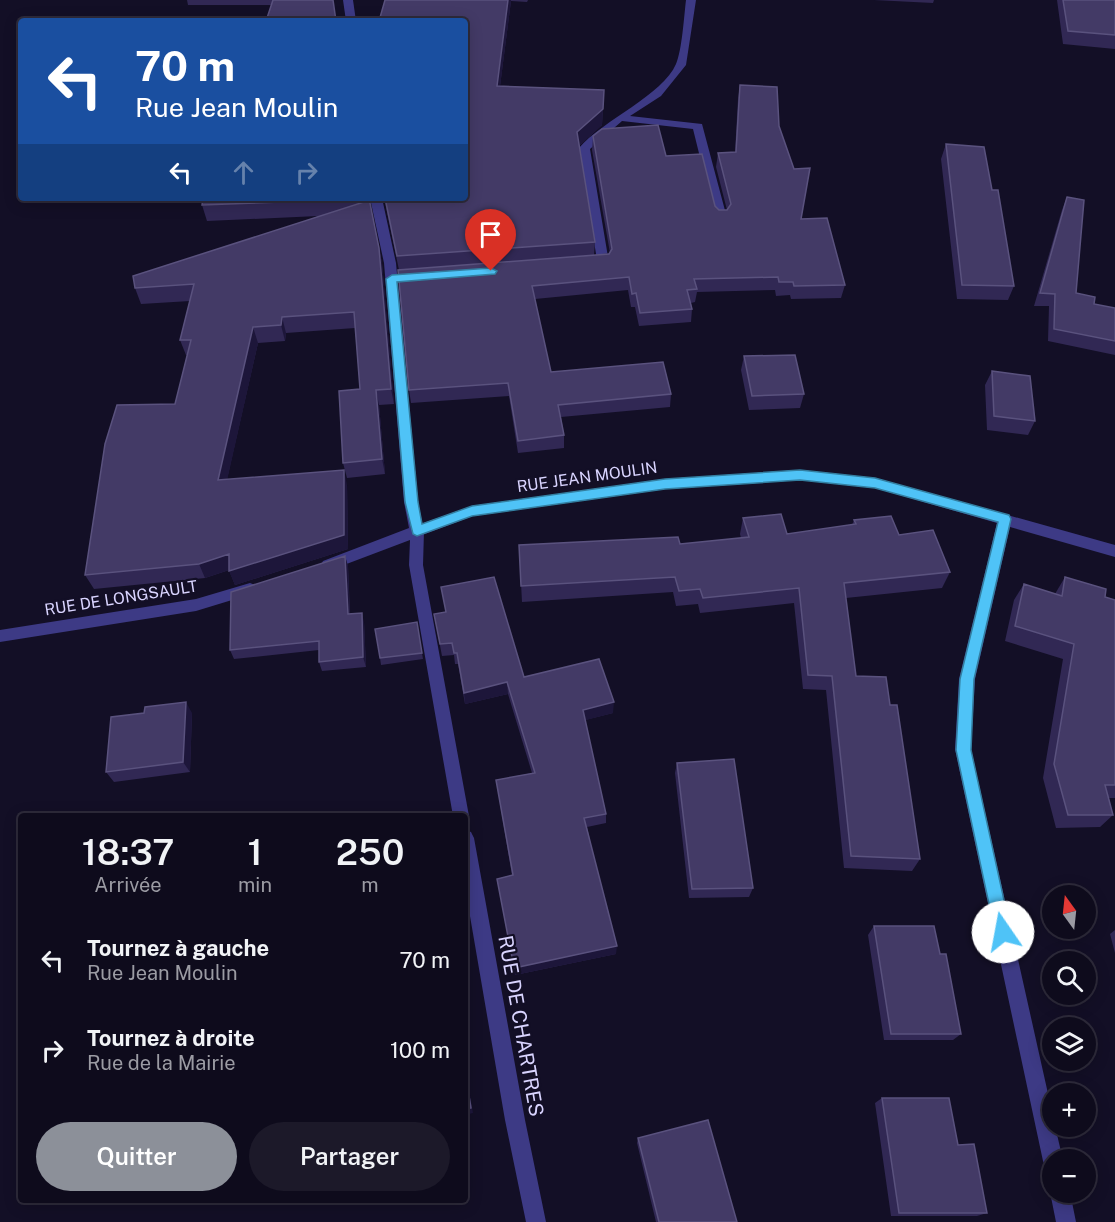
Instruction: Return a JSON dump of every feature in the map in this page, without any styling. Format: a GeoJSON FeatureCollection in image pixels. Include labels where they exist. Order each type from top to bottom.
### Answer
{"type":"FeatureCollection","features":[{"type":"Feature","properties":{"kind":"street"},"geometry":{"type":"LineString","coordinates":[[348,0],[351,18]]}},
{"type":"Feature","properties":{"kind":"street"},"geometry":{"type":"LineString","coordinates":[[580,265],[603,264],[584,148],[620,118],[657,94],[681,65],[691,0]]}},
{"type":"Feature","properties":{"kind":"street"},"geometry":{"type":"LineString","coordinates":[[620,118],[698,126],[721,218]]}},
{"type":"Feature","properties":{"kind":"street"},"geometry":{"type":"LineString","coordinates":[[377,201],[396,278],[411,502],[417,531],[416,565],[460,813]]}},
{"type":"Feature","properties":{"kind":"street","name":"RUE JEAN MOULIN"},"geometry":{"type":"LineString","coordinates":[[417,531],[472,511],[665,484],[800,475],[875,483],[1115,550]]}},
{"type":"Feature","properties":{"kind":"street"},"geometry":{"type":"LineString","coordinates":[[1005,519],[967,679],[963,750],[1050,1149]]}},
{"type":"Feature","properties":{"kind":"street"},"geometry":{"type":"LineString","coordinates":[[315,569],[417,531]]}},
{"type":"Feature","properties":{"kind":"street","name":"RUE DE LONGSAULT"},"geometry":{"type":"LineString","coordinates":[[0,636],[196,605],[261,586]]}},
{"type":"Feature","properties":{"kind":"street","name":"RUE DE CHARTRES"},"geometry":{"type":"LineString","coordinates":[[468,855],[515,1120],[536,1222]]}},
{"type":"Feature","properties":{"kind":"street"},"geometry":{"type":"LineString","coordinates":[[1062,1203],[1066,1222]]}},
{"type":"Feature","properties":{"kind":"building"},"geometry":{"type":"Polygon","coordinates":[[[273,0],[333,0],[336,18],[267,18],[273,0]]]}},
{"type":"Feature","properties":{"kind":"building"},"geometry":{"type":"Polygon","coordinates":[[[385,0],[508,0],[497,86],[604,90],[603,109],[577,132],[595,242],[397,256],[386,201],[468,201],[468,18],[380,18],[385,0]]]}},
{"type":"Feature","properties":{"kind":"building"},"geometry":{"type":"Polygon","coordinates":[[[1063,0],[1115,0],[1115,35],[1068,31],[1063,0]]]}},
{"type":"Feature","properties":{"kind":"building"},"geometry":{"type":"Polygon","coordinates":[[[740,85],[777,87],[779,126],[794,169],[810,168],[801,219],[827,218],[845,285],[794,286],[793,282],[779,282],[778,277],[694,279],[697,289],[687,290],[692,309],[640,313],[636,293],[632,294],[629,277],[532,286],[551,372],[663,362],[671,394],[558,405],[564,435],[518,441],[508,383],[409,390],[398,270],[609,254],[612,249],[593,136],[602,129],[658,125],[666,156],[702,154],[715,206],[719,210],[727,210],[731,204],[718,153],[736,152],[740,85]]]}},
{"type":"Feature","properties":{"kind":"building"},"geometry":{"type":"Polygon","coordinates":[[[946,144],[984,147],[992,190],[998,190],[1014,286],[962,285],[946,144]]]}},
{"type":"Feature","properties":{"kind":"building"},"geometry":{"type":"Polygon","coordinates":[[[1067,197],[1084,200],[1076,293],[1095,297],[1094,304],[1115,308],[1115,341],[1054,329],[1055,294],[1040,293],[1067,197]]]}},
{"type":"Feature","properties":{"kind":"building"},"geometry":{"type":"Polygon","coordinates":[[[203,201],[310,201],[202,205],[203,201]]]}},
{"type":"Feature","properties":{"kind":"building"},"geometry":{"type":"Polygon","coordinates":[[[370,201],[379,248],[391,389],[376,390],[382,459],[343,463],[339,391],[360,389],[354,312],[282,317],[281,325],[253,327],[218,480],[344,470],[344,535],[229,571],[229,554],[199,564],[85,575],[105,444],[117,405],[175,404],[191,340],[180,340],[194,284],[135,288],[133,276],[370,201]]]}},
{"type":"Feature","properties":{"kind":"building"},"geometry":{"type":"Polygon","coordinates":[[[795,355],[804,394],[752,396],[744,356],[795,355]]]}},
{"type":"Feature","properties":{"kind":"building"},"geometry":{"type":"Polygon","coordinates":[[[992,371],[1030,376],[1035,421],[994,416],[992,371]]]}},
{"type":"Feature","properties":{"kind":"building"},"geometry":{"type":"Polygon","coordinates":[[[781,514],[787,534],[856,524],[854,520],[891,516],[899,535],[933,530],[950,572],[844,583],[856,676],[886,677],[890,705],[897,705],[920,859],[851,856],[832,676],[808,675],[799,588],[703,598],[700,589],[679,591],[675,577],[521,586],[519,545],[678,537],[680,544],[749,537],[743,518],[781,514]]]}},
{"type":"Feature","properties":{"kind":"building"},"geometry":{"type":"Polygon","coordinates":[[[345,556],[348,614],[362,613],[363,657],[319,662],[319,641],[230,650],[231,592],[345,556]]]}},
{"type":"Feature","properties":{"kind":"building"},"geometry":{"type":"Polygon","coordinates":[[[494,577],[524,677],[599,659],[614,702],[583,710],[606,814],[584,818],[617,946],[514,968],[497,879],[513,875],[496,780],[535,773],[507,682],[464,693],[457,653],[454,653],[452,643],[440,644],[434,614],[446,612],[441,587],[494,577]]]}},
{"type":"Feature","properties":{"kind":"building"},"geometry":{"type":"Polygon","coordinates":[[[1065,577],[1106,589],[1105,597],[1115,600],[1115,785],[1105,785],[1113,815],[1068,815],[1054,764],[1074,644],[1015,626],[1024,584],[1062,596],[1065,577]]]}},
{"type":"Feature","properties":{"kind":"building"},"geometry":{"type":"Polygon","coordinates":[[[417,622],[422,653],[380,658],[375,629],[417,622]]]}},
{"type":"Feature","properties":{"kind":"building"},"geometry":{"type":"Polygon","coordinates":[[[186,702],[183,762],[106,772],[111,717],[144,713],[145,707],[186,702]]]}},
{"type":"Feature","properties":{"kind":"building"},"geometry":{"type":"Polygon","coordinates":[[[734,759],[753,888],[692,889],[677,763],[734,759]]]}},
{"type":"Feature","properties":{"kind":"building"},"geometry":{"type":"Polygon","coordinates":[[[874,926],[934,926],[940,954],[946,954],[961,1034],[891,1034],[874,926]]]}},
{"type":"Feature","properties":{"kind":"building"},"geometry":{"type":"Polygon","coordinates":[[[468,1090],[471,1108],[468,1108],[468,1090]]]}},
{"type":"Feature","properties":{"kind":"building"},"geometry":{"type":"Polygon","coordinates":[[[882,1098],[949,1098],[958,1145],[974,1144],[987,1213],[899,1213],[882,1098]]]}},
{"type":"Feature","properties":{"kind":"building"},"geometry":{"type":"Polygon","coordinates":[[[708,1120],[737,1222],[659,1222],[638,1138],[708,1120]]]}},
{"type":"Feature","properties":{"kind":"route"},"geometry":{"type":"LineString","coordinates":[[491,271],[392,279],[411,502],[417,531],[472,511],[665,484],[800,475],[875,483],[1005,519],[967,679],[963,750],[1003,932]]}}]}
